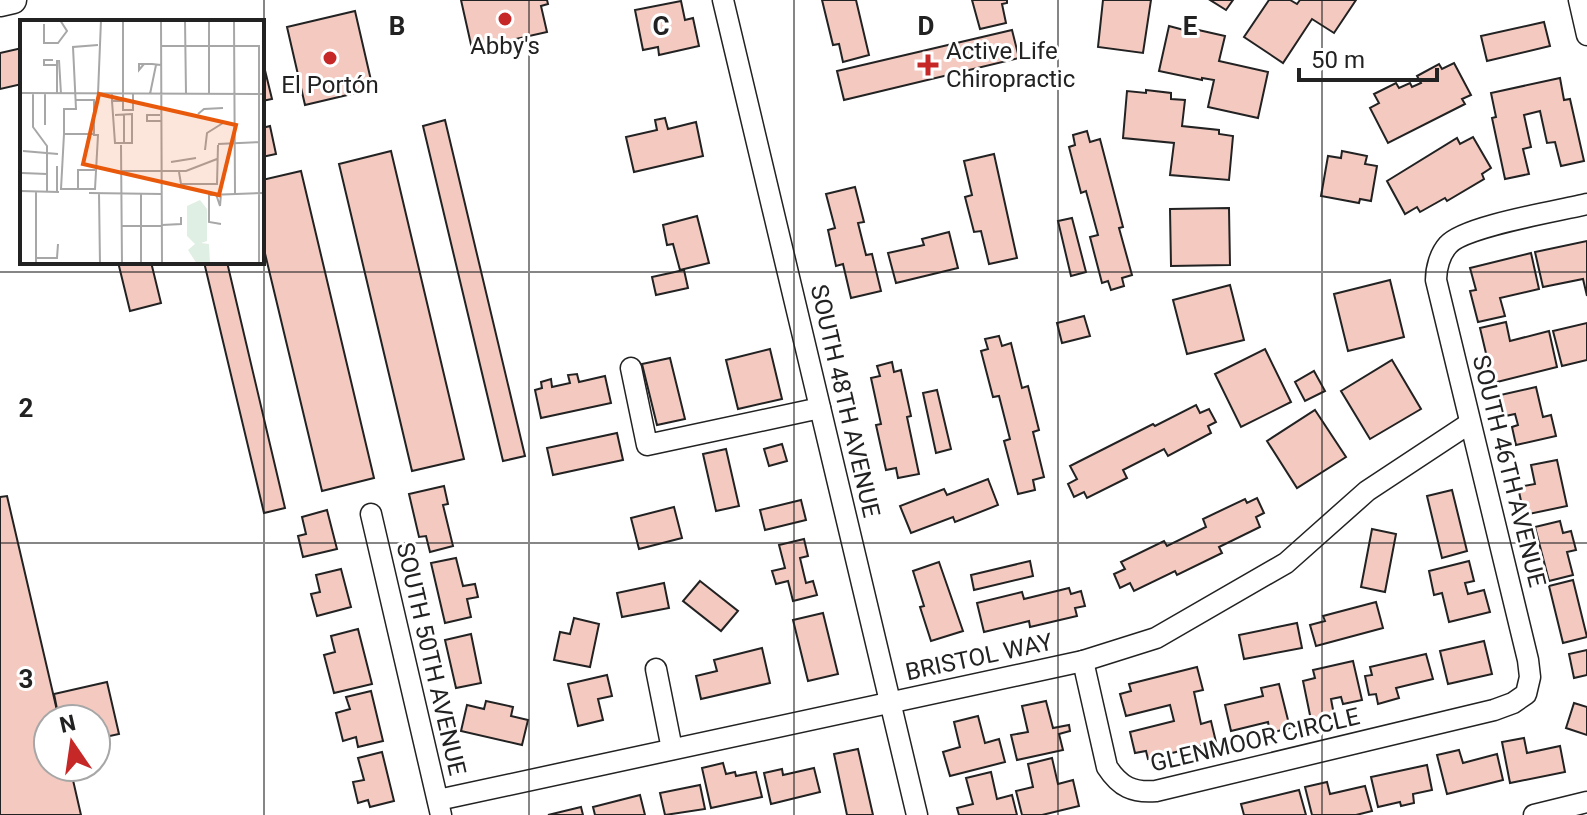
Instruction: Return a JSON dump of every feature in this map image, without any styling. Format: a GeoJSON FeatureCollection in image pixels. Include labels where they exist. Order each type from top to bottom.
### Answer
{"type":"FeatureCollection","features":[{"type":"Feature","properties":{"kind":"main road"},"geometry":{"type":"LineString","coordinates":[[0,3],[13,0]]}},
{"type":"Feature","properties":{"kind":"street","name":"SOUTH 48TH AVENUE"},"geometry":{"type":"LineString","coordinates":[[723,0],[917,815]]}},
{"type":"Feature","properties":{"kind":"street"},"geometry":{"type":"LineString","coordinates":[[1579,0],[1587,35]]}},
{"type":"Feature","properties":{"kind":"street","name":"SOUTH 46TH AVENUE"},"geometry":{"type":"LineString","coordinates":[[1526,694],[1530,677],[1528,660],[1436,280],[1439,261],[1447,245],[1470,232],[1587,204]]}},
{"type":"Feature","properties":{"kind":"street"},"geometry":{"type":"LineString","coordinates":[[631,368],[647,445],[820,408]]}},
{"type":"Feature","properties":{"kind":"street","name":"BRISTOL WAY"},"geometry":{"type":"LineString","coordinates":[[440,808],[672,749],[1083,661],[1156,638],[1286,563],[1367,491],[1470,423]]}},
{"type":"Feature","properties":{"kind":"street","name":"SOUTH 50TH AVENUE"},"geometry":{"type":"LineString","coordinates":[[371,514],[440,808]]}},
{"type":"Feature","properties":{"kind":"street","name":"GLENMOOR CIRCLE"},"geometry":{"type":"LineString","coordinates":[[1083,661],[1107,767],[1116,781],[1138,792],[1156,791],[1494,710],[1526,694]]}},
{"type":"Feature","properties":{"kind":"street"},"geometry":{"type":"LineString","coordinates":[[656,669],[672,749]]}},
{"type":"Feature","properties":{"kind":"street"},"geometry":{"type":"LineString","coordinates":[[1534,815],[1587,802]]}},
{"type":"Feature","properties":{"kind":"building","name":"Abby's"},"geometry":{"type":"Polygon","coordinates":[[[461,0],[547,0],[548,4],[541,6],[547,32],[472,49],[461,0]]]}},
{"type":"Feature","properties":{"kind":"building"},"geometry":{"type":"Polygon","coordinates":[[[822,0],[856,0],[869,55],[843,62],[839,44],[833,45],[822,0]]]}},
{"type":"Feature","properties":{"kind":"building"},"geometry":{"type":"Polygon","coordinates":[[[972,0],[1007,0],[1002,4],[1006,23],[980,29],[972,0]]]}},
{"type":"Feature","properties":{"kind":"building"},"geometry":{"type":"Polygon","coordinates":[[[1103,0],[1151,0],[1143,53],[1098,47],[1103,0]]]}},
{"type":"Feature","properties":{"kind":"building"},"geometry":{"type":"Polygon","coordinates":[[[1210,0],[1233,0],[1226,10],[1210,0]]]}},
{"type":"Feature","properties":{"kind":"building"},"geometry":{"type":"Polygon","coordinates":[[[1269,0],[1290,0],[1297,4],[1300,0],[1356,0],[1334,33],[1312,19],[1283,63],[1244,37],[1269,0]]]}},
{"type":"Feature","properties":{"kind":"building"},"geometry":{"type":"Polygon","coordinates":[[[681,1],[685,20],[693,18],[699,46],[659,55],[658,47],[643,50],[635,10],[681,1]]]}},
{"type":"Feature","properties":{"kind":"building","name":"El Portón"},"geometry":{"type":"Polygon","coordinates":[[[355,11],[373,89],[305,105],[287,27],[355,11]]]}},
{"type":"Feature","properties":{"kind":"building"},"geometry":{"type":"Polygon","coordinates":[[[1544,22],[1550,46],[1487,61],[1481,36],[1544,22]]]}},
{"type":"Feature","properties":{"kind":"building"},"geometry":{"type":"Polygon","coordinates":[[[1169,26],[1225,36],[1219,61],[1268,72],[1258,118],[1208,107],[1214,80],[1159,71],[1169,26]]]}},
{"type":"Feature","properties":{"kind":"building","name":"Active Life Chiropractic"},"geometry":{"type":"Polygon","coordinates":[[[1012,30],[1019,58],[844,100],[837,71],[1012,30]]]}},
{"type":"Feature","properties":{"kind":"building"},"geometry":{"type":"Polygon","coordinates":[[[20,48],[20,84],[0,89],[0,53],[20,48]]]}},
{"type":"Feature","properties":{"kind":"building"},"geometry":{"type":"Polygon","coordinates":[[[1454,63],[1471,95],[1462,99],[1465,104],[1388,143],[1370,108],[1379,103],[1374,94],[1396,83],[1399,88],[1410,83],[1412,87],[1421,83],[1417,76],[1439,64],[1442,69],[1454,63]]]}},
{"type":"Feature","properties":{"kind":"building"},"geometry":{"type":"Polygon","coordinates":[[[264,66],[272,99],[264,101],[264,66]]]}},
{"type":"Feature","properties":{"kind":"building"},"geometry":{"type":"Polygon","coordinates":[[[1560,78],[1564,100],[1570,99],[1584,161],[1561,166],[1555,142],[1547,143],[1540,111],[1524,115],[1531,147],[1523,149],[1529,174],[1505,179],[1492,118],[1496,117],[1491,93],[1560,78]]]}},
{"type":"Feature","properties":{"kind":"building"},"geometry":{"type":"Polygon","coordinates":[[[1146,90],[1171,93],[1171,99],[1185,100],[1182,126],[1219,130],[1219,134],[1233,136],[1229,180],[1170,175],[1174,143],[1123,138],[1127,91],[1146,93],[1146,90]]]}},
{"type":"Feature","properties":{"kind":"building"},"geometry":{"type":"Polygon","coordinates":[[[665,118],[668,129],[696,122],[703,156],[634,172],[626,137],[657,130],[655,120],[665,118]]]}},
{"type":"Feature","properties":{"kind":"building"},"geometry":{"type":"Polygon","coordinates":[[[445,120],[525,456],[503,461],[423,126],[445,120]]]}},
{"type":"Feature","properties":{"kind":"building"},"geometry":{"type":"Polygon","coordinates":[[[270,126],[276,154],[264,157],[264,128],[270,126]]]}},
{"type":"Feature","properties":{"kind":"building"},"geometry":{"type":"Polygon","coordinates":[[[1087,131],[1090,142],[1100,139],[1132,275],[1122,278],[1124,286],[1111,290],[1108,281],[1102,283],[1090,237],[1098,235],[1086,191],[1081,193],[1069,147],[1075,145],[1073,135],[1087,131]]]}},
{"type":"Feature","properties":{"kind":"building"},"geometry":{"type":"Polygon","coordinates":[[[1473,137],[1491,168],[1482,174],[1484,179],[1447,201],[1445,198],[1420,212],[1417,207],[1405,214],[1387,181],[1457,138],[1460,144],[1473,137]]]}},
{"type":"Feature","properties":{"kind":"building"},"geometry":{"type":"Polygon","coordinates":[[[391,151],[464,459],[412,471],[339,164],[391,151]]]}},
{"type":"Feature","properties":{"kind":"building"},"geometry":{"type":"Polygon","coordinates":[[[1342,151],[1367,156],[1365,164],[1377,166],[1371,201],[1360,199],[1359,203],[1321,196],[1328,156],[1341,158],[1342,151]]]}},
{"type":"Feature","properties":{"kind":"building"},"geometry":{"type":"Polygon","coordinates":[[[994,154],[1017,258],[989,264],[981,231],[974,232],[965,197],[972,195],[964,161],[994,154]]]}},
{"type":"Feature","properties":{"kind":"building"},"geometry":{"type":"Polygon","coordinates":[[[301,171],[374,478],[322,491],[264,249],[264,180],[301,171]]]}},
{"type":"Feature","properties":{"kind":"building"},"geometry":{"type":"Polygon","coordinates":[[[855,187],[864,222],[858,223],[866,255],[872,254],[881,291],[851,298],[843,264],[836,266],[828,230],[835,228],[826,194],[855,187]]]}},
{"type":"Feature","properties":{"kind":"building"},"geometry":{"type":"Polygon","coordinates":[[[1229,208],[1230,265],[1171,266],[1170,209],[1229,208]]]}},
{"type":"Feature","properties":{"kind":"building"},"geometry":{"type":"Polygon","coordinates":[[[697,216],[709,263],[680,270],[673,244],[667,245],[663,225],[697,216]]]}},
{"type":"Feature","properties":{"kind":"building"},"geometry":{"type":"Polygon","coordinates":[[[1072,218],[1086,272],[1071,276],[1058,221],[1072,218]]]}},
{"type":"Feature","properties":{"kind":"building"},"geometry":{"type":"Polygon","coordinates":[[[949,232],[958,268],[896,283],[888,253],[924,245],[922,239],[949,232]]]}},
{"type":"Feature","properties":{"kind":"building"},"geometry":{"type":"Polygon","coordinates":[[[1587,241],[1587,296],[1583,279],[1543,287],[1535,252],[1587,241]]]}},
{"type":"Feature","properties":{"kind":"building"},"geometry":{"type":"Polygon","coordinates":[[[1531,253],[1539,289],[1500,298],[1505,316],[1478,322],[1470,291],[1476,290],[1470,268],[1531,253]]]}},
{"type":"Feature","properties":{"kind":"building"},"geometry":{"type":"Polygon","coordinates":[[[118,264],[151,264],[161,303],[130,311],[118,264]]]}},
{"type":"Feature","properties":{"kind":"building"},"geometry":{"type":"Polygon","coordinates":[[[204,264],[227,264],[285,508],[264,513],[204,264]]]}},
{"type":"Feature","properties":{"kind":"building"},"geometry":{"type":"Polygon","coordinates":[[[684,270],[688,288],[656,295],[652,277],[684,270]]]}},
{"type":"Feature","properties":{"kind":"building"},"geometry":{"type":"Polygon","coordinates":[[[1390,280],[1404,337],[1348,351],[1334,294],[1390,280]]]}},
{"type":"Feature","properties":{"kind":"building"},"geometry":{"type":"Polygon","coordinates":[[[1230,285],[1244,340],[1187,354],[1173,300],[1230,285]]]}},
{"type":"Feature","properties":{"kind":"building"},"geometry":{"type":"Polygon","coordinates":[[[1084,316],[1090,336],[1062,343],[1057,323],[1084,316]]]}},
{"type":"Feature","properties":{"kind":"building"},"geometry":{"type":"Polygon","coordinates":[[[1506,322],[1510,341],[1549,331],[1557,367],[1493,383],[1480,328],[1506,322]]]}},
{"type":"Feature","properties":{"kind":"building"},"geometry":{"type":"Polygon","coordinates":[[[1587,323],[1587,360],[1562,366],[1553,331],[1587,323]]]}},
{"type":"Feature","properties":{"kind":"building"},"geometry":{"type":"Polygon","coordinates":[[[999,336],[1002,346],[1011,343],[1022,388],[1028,386],[1039,430],[1033,432],[1044,477],[1033,480],[1035,490],[1018,494],[1004,441],[1010,439],[999,396],[993,397],[981,351],[988,349],[985,339],[999,336]]]}},
{"type":"Feature","properties":{"kind":"building"},"geometry":{"type":"Polygon","coordinates":[[[770,349],[782,399],[738,409],[726,360],[770,349]]]}},
{"type":"Feature","properties":{"kind":"building"},"geometry":{"type":"Polygon","coordinates":[[[1265,349],[1291,402],[1241,427],[1215,374],[1265,349]]]}},
{"type":"Feature","properties":{"kind":"building"},"geometry":{"type":"Polygon","coordinates":[[[670,358],[685,419],[657,425],[642,364],[670,358]]]}},
{"type":"Feature","properties":{"kind":"building"},"geometry":{"type":"Polygon","coordinates":[[[1392,360],[1421,409],[1370,439],[1341,391],[1392,360]]]}},
{"type":"Feature","properties":{"kind":"building"},"geometry":{"type":"Polygon","coordinates":[[[892,362],[894,372],[901,370],[919,474],[898,478],[896,468],[886,470],[876,425],[881,424],[871,378],[880,376],[877,366],[892,362]]]}},
{"type":"Feature","properties":{"kind":"building"},"geometry":{"type":"Polygon","coordinates":[[[1314,371],[1325,391],[1305,401],[1295,382],[1314,371]]]}},
{"type":"Feature","properties":{"kind":"building"},"geometry":{"type":"Polygon","coordinates":[[[577,374],[579,382],[605,376],[611,403],[541,418],[535,390],[542,388],[541,382],[551,379],[552,387],[570,383],[568,375],[577,374]]]}},
{"type":"Feature","properties":{"kind":"building"},"geometry":{"type":"Polygon","coordinates":[[[1536,387],[1543,417],[1551,415],[1556,436],[1516,445],[1512,427],[1518,425],[1515,414],[1501,417],[1496,396],[1536,387]]]}},
{"type":"Feature","properties":{"kind":"building"},"geometry":{"type":"Polygon","coordinates":[[[937,390],[951,449],[936,453],[923,393],[937,390]]]}},
{"type":"Feature","properties":{"kind":"building"},"geometry":{"type":"Polygon","coordinates":[[[1196,405],[1200,413],[1209,409],[1216,422],[1208,426],[1211,433],[1168,456],[1164,449],[1123,470],[1127,478],[1087,498],[1084,492],[1074,497],[1068,484],[1077,479],[1070,466],[1196,405]]]}},
{"type":"Feature","properties":{"kind":"building"},"geometry":{"type":"Polygon","coordinates":[[[1315,410],[1346,457],[1297,488],[1267,441],[1315,410]]]}},
{"type":"Feature","properties":{"kind":"building"},"geometry":{"type":"Polygon","coordinates":[[[617,433],[623,460],[553,475],[547,448],[617,433]]]}},
{"type":"Feature","properties":{"kind":"building"},"geometry":{"type":"Polygon","coordinates":[[[782,444],[787,461],[769,466],[764,449],[782,444]]]}},
{"type":"Feature","properties":{"kind":"building"},"geometry":{"type":"Polygon","coordinates":[[[726,449],[739,506],[716,511],[703,454],[726,449]]]}},
{"type":"Feature","properties":{"kind":"building"},"geometry":{"type":"Polygon","coordinates":[[[1557,460],[1567,506],[1524,515],[1518,487],[1535,484],[1531,465],[1557,460]]]}},
{"type":"Feature","properties":{"kind":"building"},"geometry":{"type":"Polygon","coordinates":[[[988,479],[998,505],[955,522],[953,517],[911,533],[900,506],[944,489],[947,495],[988,479]]]}},
{"type":"Feature","properties":{"kind":"building"},"geometry":{"type":"Polygon","coordinates":[[[444,486],[448,504],[443,505],[453,546],[430,552],[426,536],[419,537],[409,494],[444,486]]]}},
{"type":"Feature","properties":{"kind":"building"},"geometry":{"type":"Polygon","coordinates":[[[1452,490],[1467,551],[1442,558],[1427,496],[1452,490]]]}},
{"type":"Feature","properties":{"kind":"building"},"geometry":{"type":"Polygon","coordinates":[[[7,496],[55,703],[32,703],[32,783],[74,783],[81,815],[0,815],[0,497],[7,496]]]}},
{"type":"Feature","properties":{"kind":"building"},"geometry":{"type":"Polygon","coordinates":[[[1257,498],[1264,513],[1256,517],[1260,527],[1219,547],[1222,553],[1134,591],[1130,583],[1120,588],[1114,574],[1125,569],[1121,562],[1164,541],[1167,546],[1206,527],[1203,519],[1245,499],[1247,503],[1257,498]]]}},
{"type":"Feature","properties":{"kind":"building"},"geometry":{"type":"Polygon","coordinates":[[[801,500],[806,520],[765,530],[760,510],[801,500]]]}},
{"type":"Feature","properties":{"kind":"building"},"geometry":{"type":"Polygon","coordinates":[[[674,507],[682,538],[639,549],[631,518],[674,507]]]}},
{"type":"Feature","properties":{"kind":"building"},"geometry":{"type":"Polygon","coordinates":[[[327,510],[337,549],[303,557],[298,536],[306,534],[302,517],[327,510]]]}},
{"type":"Feature","properties":{"kind":"building"},"geometry":{"type":"Polygon","coordinates":[[[1560,521],[1563,533],[1571,531],[1576,550],[1567,552],[1573,575],[1549,581],[1535,527],[1560,521]]]}},
{"type":"Feature","properties":{"kind":"building"},"geometry":{"type":"Polygon","coordinates":[[[1372,529],[1396,534],[1385,592],[1361,587],[1372,529]]]}},
{"type":"Feature","properties":{"kind":"building"},"geometry":{"type":"Polygon","coordinates":[[[804,539],[808,556],[800,558],[806,583],[813,581],[817,595],[793,601],[788,581],[776,584],[772,571],[785,568],[779,545],[804,539]]]}},
{"type":"Feature","properties":{"kind":"building"},"geometry":{"type":"Polygon","coordinates":[[[456,558],[463,586],[475,584],[478,597],[467,599],[471,617],[445,623],[431,563],[456,558]]]}},
{"type":"Feature","properties":{"kind":"building"},"geometry":{"type":"Polygon","coordinates":[[[1030,561],[1033,576],[974,590],[971,575],[1030,561]]]}},
{"type":"Feature","properties":{"kind":"building"},"geometry":{"type":"Polygon","coordinates":[[[1469,561],[1474,581],[1465,583],[1468,594],[1484,590],[1490,612],[1449,622],[1442,593],[1434,595],[1429,571],[1469,561]]]}},
{"type":"Feature","properties":{"kind":"building"},"geometry":{"type":"Polygon","coordinates":[[[939,562],[963,631],[931,641],[913,571],[939,562]]]}},
{"type":"Feature","properties":{"kind":"building"},"geometry":{"type":"Polygon","coordinates":[[[341,569],[351,607],[317,616],[311,594],[320,592],[316,575],[341,569]]]}},
{"type":"Feature","properties":{"kind":"building"},"geometry":{"type":"Polygon","coordinates":[[[1573,580],[1587,637],[1563,643],[1549,586],[1573,580]]]}},
{"type":"Feature","properties":{"kind":"building"},"geometry":{"type":"Polygon","coordinates":[[[700,581],[738,611],[721,631],[683,601],[700,581]]]}},
{"type":"Feature","properties":{"kind":"building"},"geometry":{"type":"Polygon","coordinates":[[[664,583],[669,608],[622,617],[617,593],[664,583]]]}},
{"type":"Feature","properties":{"kind":"building"},"geometry":{"type":"Polygon","coordinates":[[[1069,588],[1071,594],[1081,591],[1085,606],[1075,608],[1077,616],[1030,627],[1029,621],[984,632],[977,603],[1022,592],[1024,599],[1069,588]]]}},
{"type":"Feature","properties":{"kind":"building"},"geometry":{"type":"Polygon","coordinates":[[[1376,602],[1383,628],[1316,646],[1310,625],[1325,621],[1323,616],[1376,602]]]}},
{"type":"Feature","properties":{"kind":"building"},"geometry":{"type":"Polygon","coordinates":[[[823,613],[838,674],[808,681],[793,620],[823,613]]]}},
{"type":"Feature","properties":{"kind":"building"},"geometry":{"type":"Polygon","coordinates":[[[574,618],[599,624],[590,667],[554,660],[560,632],[570,634],[574,618]]]}},
{"type":"Feature","properties":{"kind":"building"},"geometry":{"type":"Polygon","coordinates":[[[1297,623],[1302,648],[1244,659],[1239,635],[1297,623]]]}},
{"type":"Feature","properties":{"kind":"building"},"geometry":{"type":"Polygon","coordinates":[[[358,629],[372,684],[334,693],[324,655],[335,652],[331,636],[358,629]]]}},
{"type":"Feature","properties":{"kind":"building"},"geometry":{"type":"Polygon","coordinates":[[[471,634],[481,683],[456,688],[445,640],[471,634]]]}},
{"type":"Feature","properties":{"kind":"building"},"geometry":{"type":"Polygon","coordinates":[[[1484,641],[1492,674],[1448,684],[1440,651],[1484,641]]]}},
{"type":"Feature","properties":{"kind":"building"},"geometry":{"type":"Polygon","coordinates":[[[762,648],[770,683],[701,699],[696,676],[717,671],[714,660],[762,648]]]}},
{"type":"Feature","properties":{"kind":"building"},"geometry":{"type":"Polygon","coordinates":[[[1587,650],[1587,675],[1574,678],[1569,654],[1587,650]]]}},
{"type":"Feature","properties":{"kind":"building"},"geometry":{"type":"Polygon","coordinates":[[[1426,654],[1433,679],[1396,688],[1399,698],[1378,704],[1376,694],[1369,695],[1365,676],[1372,675],[1370,667],[1426,654]]]}},
{"type":"Feature","properties":{"kind":"building"},"geometry":{"type":"Polygon","coordinates":[[[1353,661],[1362,700],[1343,704],[1341,697],[1331,699],[1334,715],[1311,720],[1303,681],[1315,678],[1313,670],[1353,661]]]}},
{"type":"Feature","properties":{"kind":"building"},"geometry":{"type":"Polygon","coordinates":[[[1197,667],[1203,690],[1194,692],[1201,724],[1211,721],[1216,742],[1148,759],[1146,751],[1135,753],[1130,732],[1174,721],[1170,705],[1126,716],[1120,694],[1131,691],[1129,684],[1197,667]]]}},
{"type":"Feature","properties":{"kind":"building"},"geometry":{"type":"Polygon","coordinates":[[[607,675],[612,696],[598,699],[603,720],[578,726],[568,684],[607,675]]]}},
{"type":"Feature","properties":{"kind":"building"},"geometry":{"type":"Polygon","coordinates":[[[107,682],[112,703],[56,703],[54,694],[107,682]]]}},
{"type":"Feature","properties":{"kind":"building"},"geometry":{"type":"Polygon","coordinates":[[[1279,684],[1290,728],[1270,733],[1268,722],[1231,731],[1225,705],[1263,696],[1261,688],[1279,684]]]}},
{"type":"Feature","properties":{"kind":"building"},"geometry":{"type":"Polygon","coordinates":[[[371,691],[383,741],[358,747],[356,737],[343,741],[336,713],[350,709],[346,697],[371,691]]]}},
{"type":"Feature","properties":{"kind":"building"},"geometry":{"type":"Polygon","coordinates":[[[486,701],[513,707],[511,716],[528,720],[522,745],[461,731],[467,705],[484,709],[486,701]]]}},
{"type":"Feature","properties":{"kind":"building"},"geometry":{"type":"Polygon","coordinates":[[[1046,701],[1053,728],[1069,725],[1070,731],[1059,734],[1063,750],[1017,760],[1011,735],[1028,732],[1022,706],[1046,701]]]}},
{"type":"Feature","properties":{"kind":"building"},"geometry":{"type":"Polygon","coordinates":[[[1574,703],[1587,707],[1587,735],[1566,728],[1574,703]]]}},
{"type":"Feature","properties":{"kind":"building"},"geometry":{"type":"Polygon","coordinates":[[[112,704],[119,734],[112,736],[112,704]]]}},
{"type":"Feature","properties":{"kind":"building"},"geometry":{"type":"Polygon","coordinates":[[[978,716],[985,743],[999,739],[1005,762],[950,776],[943,752],[960,747],[954,722],[978,716]]]}},
{"type":"Feature","properties":{"kind":"building"},"geometry":{"type":"Polygon","coordinates":[[[1524,738],[1527,753],[1560,746],[1565,772],[1510,783],[1502,742],[1524,738]]]}},
{"type":"Feature","properties":{"kind":"building"},"geometry":{"type":"Polygon","coordinates":[[[858,749],[873,815],[847,815],[834,754],[858,749]]]}},
{"type":"Feature","properties":{"kind":"building"},"geometry":{"type":"Polygon","coordinates":[[[1459,750],[1463,763],[1497,754],[1503,780],[1447,794],[1437,755],[1459,750]]]}},
{"type":"Feature","properties":{"kind":"building"},"geometry":{"type":"Polygon","coordinates":[[[382,752],[394,801],[370,807],[368,800],[358,803],[353,782],[364,780],[358,758],[382,752]]]}},
{"type":"Feature","properties":{"kind":"building"},"geometry":{"type":"Polygon","coordinates":[[[1052,758],[1058,784],[1073,780],[1079,806],[1042,815],[1022,815],[1016,791],[1033,787],[1028,764],[1052,758]]]}},
{"type":"Feature","properties":{"kind":"building"},"geometry":{"type":"Polygon","coordinates":[[[723,763],[726,774],[735,772],[736,776],[756,772],[762,797],[711,808],[702,768],[723,763]]]}},
{"type":"Feature","properties":{"kind":"building"},"geometry":{"type":"Polygon","coordinates":[[[1427,765],[1432,790],[1413,794],[1414,803],[1401,806],[1400,802],[1378,807],[1371,777],[1427,765]]]}},
{"type":"Feature","properties":{"kind":"building"},"geometry":{"type":"Polygon","coordinates":[[[814,768],[820,792],[771,804],[764,773],[782,769],[783,775],[814,768]]]}},
{"type":"Feature","properties":{"kind":"building"},"geometry":{"type":"Polygon","coordinates":[[[991,772],[997,799],[1012,795],[1017,815],[959,815],[957,808],[973,804],[966,778],[991,772]]]}},
{"type":"Feature","properties":{"kind":"building"},"geometry":{"type":"Polygon","coordinates":[[[1327,782],[1330,794],[1365,786],[1372,811],[1356,815],[1312,815],[1305,787],[1327,782]]]}},
{"type":"Feature","properties":{"kind":"building"},"geometry":{"type":"Polygon","coordinates":[[[700,785],[705,809],[665,815],[660,793],[700,785]]]}},
{"type":"Feature","properties":{"kind":"building"},"geometry":{"type":"Polygon","coordinates":[[[1299,790],[1306,815],[1244,815],[1241,804],[1299,790]]]}},
{"type":"Feature","properties":{"kind":"building"},"geometry":{"type":"Polygon","coordinates":[[[640,795],[645,815],[595,815],[593,807],[640,795]]]}},
{"type":"Feature","properties":{"kind":"building"},"geometry":{"type":"Polygon","coordinates":[[[581,807],[583,815],[548,815],[581,807]]]}},
{"type":"Feature","properties":{"kind":"place","name":"Abby's"},"geometry":{"type":"Point","coordinates":[505,19]}},
{"type":"Feature","properties":{"kind":"place","name":"El Portón"},"geometry":{"type":"Point","coordinates":[330,58]}},
{"type":"Feature","properties":{"kind":"place","name":"Active Life Chiropractic"},"geometry":{"type":"Point","coordinates":[928,65]}}]}
